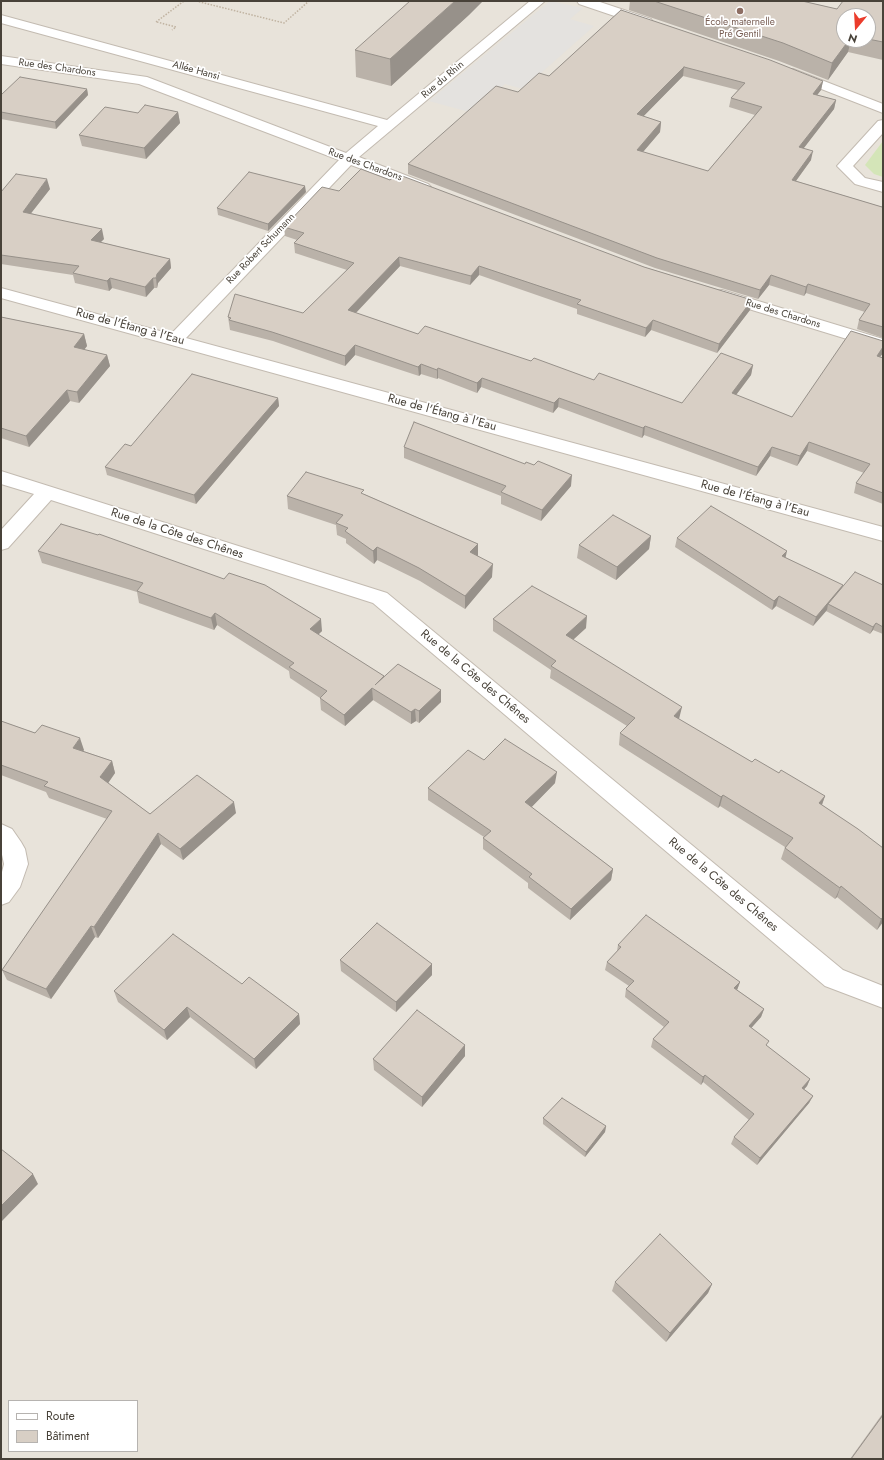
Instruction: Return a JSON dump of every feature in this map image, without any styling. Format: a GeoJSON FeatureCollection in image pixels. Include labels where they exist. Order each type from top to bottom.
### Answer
{"type":"FeatureCollection","features":[{"type":"Feature","properties":{"kind":"street","name":"Rue du Rhin"},"geometry":{"type":"LineString","coordinates":[[348,159],[538,1]]}},
{"type":"Feature","properties":{"kind":"street"},"geometry":{"type":"LineString","coordinates":[[584,1],[660,26]]}},
{"type":"Feature","properties":{"kind":"street","name":"Allée Hansi"},"geometry":{"type":"LineString","coordinates":[[1,19],[390,125]]}},
{"type":"Feature","properties":{"kind":"street","name":"Rue des Chardons"},"geometry":{"type":"LineString","coordinates":[[1,60],[142,80],[434,191]]}},
{"type":"Feature","properties":{"kind":"street"},"geometry":{"type":"LineString","coordinates":[[780,68],[883,109]]}},
{"type":"Feature","properties":{"kind":"street"},"geometry":{"type":"LineString","coordinates":[[883,124],[845,166],[860,180],[883,187]]}},
{"type":"Feature","properties":{"kind":"street","name":"Rue Robert Schumann"},"geometry":{"type":"LineString","coordinates":[[175,340],[348,159]]}},
{"type":"Feature","properties":{"kind":"street","name":"Rue des Chardons"},"geometry":{"type":"LineString","coordinates":[[709,290],[883,345]]}},
{"type":"Feature","properties":{"kind":"street","name":"Rue de l'Étang à l'Eau"},"geometry":{"type":"LineString","coordinates":[[1,293],[883,534]]}},
{"type":"Feature","properties":{"kind":"street","name":"Rue de la Côte des Chênes"},"geometry":{"type":"LineString","coordinates":[[1,477],[380,598],[834,978],[883,997]]}},
{"type":"Feature","properties":{"kind":"street"},"geometry":{"type":"LineString","coordinates":[[1,543],[29,510],[47,492]]}},
{"type":"Feature","properties":{"kind":"street"},"geometry":{"type":"LineString","coordinates":[[1,834],[13,849],[16,864],[12,880],[1,895]]}},
{"type":"Feature","properties":{"kind":"path"},"geometry":{"type":"LineString","coordinates":[[172,30],[176,27],[156,22],[184,1]]}},
{"type":"Feature","properties":{"kind":"path"},"geometry":{"type":"LineString","coordinates":[[196,1],[284,23],[310,1]]}},
{"type":"Feature","properties":{"kind":"shaded area"},"geometry":{"type":"Polygon","coordinates":[[[1,1],[883,1],[883,1459],[1,1459],[1,1]]]}},
{"type":"Feature","properties":{"kind":"shaded area"},"geometry":{"type":"Polygon","coordinates":[[[550,1],[583,8],[570,19],[594,26],[523,89],[505,84],[469,112],[429,101],[550,1]]]}},
{"type":"Feature","properties":{"kind":"green space"},"geometry":{"type":"Polygon","coordinates":[[[883,141],[883,177],[874,174],[865,165],[883,141]]]}},
{"type":"Feature","properties":{"kind":"building"},"geometry":{"type":"Polygon","coordinates":[[[410,1],[455,1],[390,59],[355,50],[410,1]]]}},
{"type":"Feature","properties":{"kind":"building"},"geometry":{"type":"Polygon","coordinates":[[[654,1],[802,1],[836,9],[836,48],[843,48],[832,63],[783,43],[654,1]]]}},
{"type":"Feature","properties":{"kind":"building"},"geometry":{"type":"Polygon","coordinates":[[[843,1],[883,1],[883,42],[876,41],[876,8],[838,8],[843,1]]]}},
{"type":"Feature","properties":{"kind":"building"},"geometry":{"type":"Polygon","coordinates":[[[621,10],[770,60],[823,81],[813,94],[836,100],[799,147],[813,151],[792,180],[882,207],[883,205],[883,327],[859,320],[870,304],[808,284],[806,287],[771,275],[760,290],[657,258],[408,164],[496,86],[518,92],[539,73],[549,76],[621,10]],[[684,67],[637,114],[661,122],[637,150],[708,171],[762,107],[731,98],[745,83],[684,67]]]}},
{"type":"Feature","properties":{"kind":"building"},"geometry":{"type":"Polygon","coordinates":[[[20,77],[87,89],[55,122],[1,112],[1,95],[20,77]]]}},
{"type":"Feature","properties":{"kind":"building"},"geometry":{"type":"Polygon","coordinates":[[[145,105],[178,112],[144,148],[79,135],[105,107],[138,113],[145,105]]]}},
{"type":"Feature","properties":{"kind":"building"},"geometry":{"type":"Polygon","coordinates":[[[361,169],[390,180],[397,174],[644,267],[752,300],[719,344],[653,320],[646,328],[577,304],[581,300],[479,266],[471,276],[399,257],[348,310],[418,334],[425,326],[531,361],[534,358],[594,380],[599,373],[682,403],[721,353],[753,365],[732,393],[792,417],[851,331],[883,341],[883,347],[877,356],[883,358],[883,493],[856,483],[870,464],[809,442],[800,456],[772,447],[758,467],[645,426],[643,428],[559,398],[554,403],[482,378],[477,383],[438,368],[437,370],[421,364],[418,367],[355,345],[345,356],[272,332],[229,320],[231,318],[228,317],[235,294],[303,313],[354,263],[294,243],[304,233],[284,227],[322,187],[339,191],[361,169]]]}},
{"type":"Feature","properties":{"kind":"building"},"geometry":{"type":"Polygon","coordinates":[[[249,172],[305,186],[268,224],[217,208],[249,172]]]}},
{"type":"Feature","properties":{"kind":"building"},"geometry":{"type":"Polygon","coordinates":[[[16,174],[47,179],[23,212],[102,229],[91,240],[170,259],[157,274],[156,278],[153,278],[145,287],[110,278],[107,281],[73,273],[79,266],[1,255],[1,192],[16,174]]]}},
{"type":"Feature","properties":{"kind":"building"},"geometry":{"type":"Polygon","coordinates":[[[1,317],[84,334],[74,347],[107,355],[77,392],[67,390],[26,436],[1,428],[1,317]]]}},
{"type":"Feature","properties":{"kind":"building"},"geometry":{"type":"Polygon","coordinates":[[[192,374],[278,398],[194,495],[105,467],[125,444],[131,446],[192,374]]]}},
{"type":"Feature","properties":{"kind":"building"},"geometry":{"type":"Polygon","coordinates":[[[414,422],[525,464],[526,462],[534,465],[538,461],[572,475],[542,510],[501,492],[506,486],[404,447],[414,422]]]}},
{"type":"Feature","properties":{"kind":"building"},"geometry":{"type":"Polygon","coordinates":[[[306,472],[364,490],[361,493],[478,544],[470,552],[493,564],[465,596],[419,568],[377,547],[373,551],[345,531],[348,528],[336,523],[343,515],[287,496],[306,472]]]}},
{"type":"Feature","properties":{"kind":"building"},"geometry":{"type":"Polygon","coordinates":[[[711,506],[787,551],[782,556],[843,585],[816,617],[779,596],[774,601],[677,538],[711,506]]]}},
{"type":"Feature","properties":{"kind":"building"},"geometry":{"type":"Polygon","coordinates":[[[613,515],[651,536],[617,567],[579,545],[613,515]]]}},
{"type":"Feature","properties":{"kind":"building"},"geometry":{"type":"Polygon","coordinates":[[[61,524],[98,535],[99,534],[224,579],[229,573],[265,585],[321,619],[310,629],[384,676],[375,685],[398,664],[441,690],[419,711],[415,709],[411,712],[372,688],[344,715],[320,698],[327,691],[289,667],[294,663],[215,613],[211,618],[137,591],[143,583],[38,551],[61,524]]]}},
{"type":"Feature","properties":{"kind":"building"},"geometry":{"type":"Polygon","coordinates":[[[855,572],[883,585],[883,627],[876,623],[873,627],[828,604],[855,572]]]}},
{"type":"Feature","properties":{"kind":"building"},"geometry":{"type":"Polygon","coordinates":[[[532,586],[587,616],[566,635],[682,707],[674,716],[752,762],[755,759],[779,773],[781,770],[825,796],[819,803],[883,848],[883,917],[881,919],[841,886],[840,888],[785,848],[793,838],[723,795],[721,797],[620,733],[635,718],[551,666],[556,661],[493,619],[532,586]]]}},
{"type":"Feature","properties":{"kind":"building"},"geometry":{"type":"Polygon","coordinates":[[[1,721],[35,733],[42,725],[80,738],[73,748],[112,761],[100,777],[150,814],[197,775],[234,802],[180,849],[158,833],[94,927],[91,926],[46,989],[2,970],[112,811],[44,786],[48,782],[1,765],[1,721]]]}},
{"type":"Feature","properties":{"kind":"building"},"geometry":{"type":"Polygon","coordinates":[[[505,739],[557,772],[525,802],[613,869],[571,909],[529,877],[532,874],[483,838],[491,831],[428,788],[468,750],[484,760],[505,739]]]}},
{"type":"Feature","properties":{"kind":"building"},"geometry":{"type":"Polygon","coordinates":[[[646,915],[740,982],[734,988],[764,1009],[749,1026],[769,1041],[766,1045],[810,1079],[802,1088],[813,1096],[760,1158],[734,1137],[754,1114],[705,1075],[703,1077],[653,1039],[669,1022],[626,989],[634,981],[607,962],[621,947],[618,945],[646,915]]]}},
{"type":"Feature","properties":{"kind":"building"},"geometry":{"type":"Polygon","coordinates":[[[377,923],[432,964],[396,1002],[340,960],[377,923]]]}},
{"type":"Feature","properties":{"kind":"building"},"geometry":{"type":"Polygon","coordinates":[[[173,934],[242,984],[249,977],[299,1014],[254,1059],[187,1007],[164,1030],[114,991],[173,934]]]}},
{"type":"Feature","properties":{"kind":"building"},"geometry":{"type":"Polygon","coordinates":[[[417,1010],[465,1045],[422,1097],[373,1059],[417,1010]]]}},
{"type":"Feature","properties":{"kind":"building"},"geometry":{"type":"Polygon","coordinates":[[[562,1098],[606,1126],[586,1152],[543,1118],[562,1098]]]}},
{"type":"Feature","properties":{"kind":"building"},"geometry":{"type":"Polygon","coordinates":[[[1,1149],[33,1174],[1,1206],[1,1149]]]}},
{"type":"Feature","properties":{"kind":"building"},"geometry":{"type":"Polygon","coordinates":[[[660,1234],[712,1284],[670,1333],[615,1282],[660,1234]]]}},
{"type":"Feature","properties":{"kind":"building"},"geometry":{"type":"Polygon","coordinates":[[[883,1415],[883,1459],[851,1459],[883,1415]]]}},
{"type":"Feature","properties":{"kind":"place","name":"École maternelle Pré Gentil"},"geometry":{"type":"Point","coordinates":[740,11]}}]}
